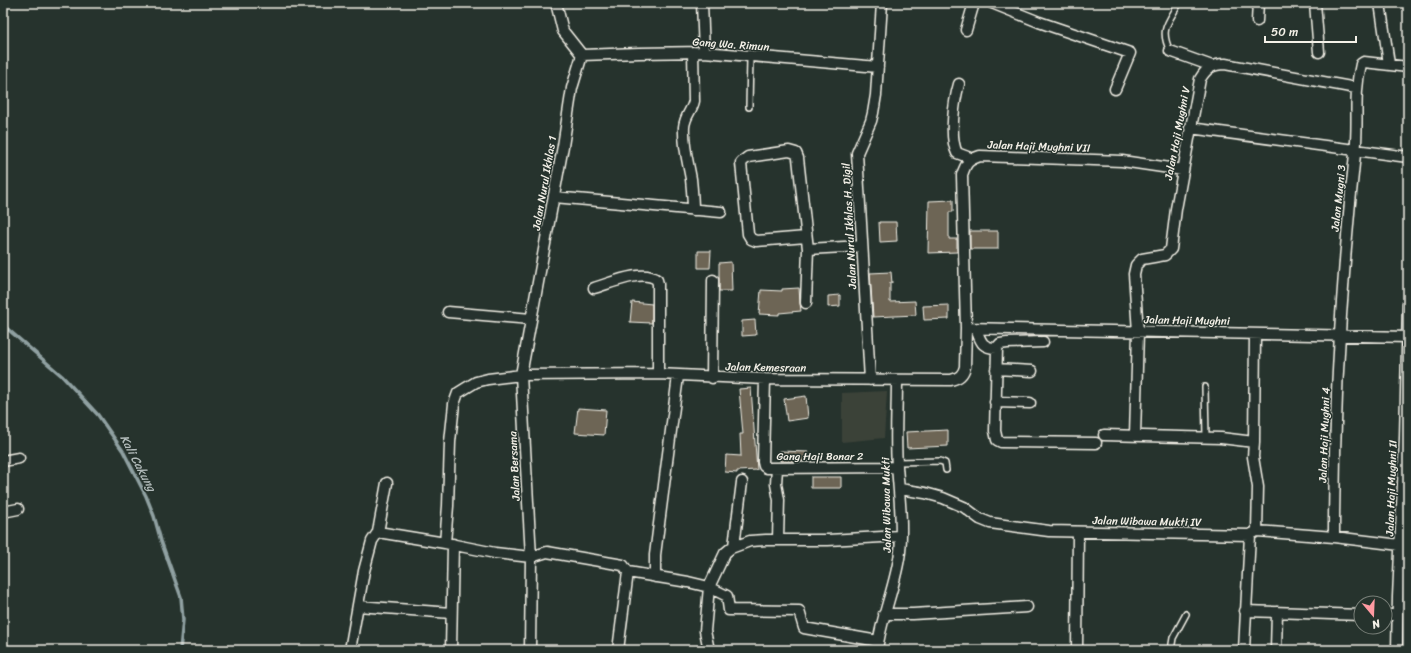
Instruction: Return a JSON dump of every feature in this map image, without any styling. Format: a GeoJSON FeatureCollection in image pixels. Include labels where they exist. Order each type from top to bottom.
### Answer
{"type":"FeatureCollection","features":[{"type":"Feature","properties":{"kind":"street"},"geometry":{"type":"LineString","coordinates":[[556,3],[563,31],[582,55]]}},
{"type":"Feature","properties":{"kind":"street"},"geometry":{"type":"LineString","coordinates":[[702,3],[704,52]]}},
{"type":"Feature","properties":{"kind":"street","name":"Jalan Nurul Ikhlas H. Digil"},"geometry":{"type":"LineString","coordinates":[[870,380],[857,153],[871,121],[873,112],[878,67],[882,3]]}},
{"type":"Feature","properties":{"kind":"street"},"geometry":{"type":"LineString","coordinates":[[966,30],[974,3]]}},
{"type":"Feature","properties":{"kind":"street"},"geometry":{"type":"LineString","coordinates":[[992,3],[1038,22],[1130,53],[1115,89]]}},
{"type":"Feature","properties":{"kind":"street"},"geometry":{"type":"LineString","coordinates":[[1257,21],[1258,3]]}},
{"type":"Feature","properties":{"kind":"street"},"geometry":{"type":"LineString","coordinates":[[1315,3],[1320,52]]}},
{"type":"Feature","properties":{"kind":"street"},"geometry":{"type":"LineString","coordinates":[[1380,3],[1389,64],[1408,67]]}},
{"type":"Feature","properties":{"kind":"street"},"geometry":{"type":"LineString","coordinates":[[1170,51],[1212,66],[1219,64],[1234,65],[1356,88]]}},
{"type":"Feature","properties":{"kind":"street","name":"Gang Wa. Rimun"},"geometry":{"type":"LineString","coordinates":[[582,55],[639,52],[704,52],[878,67]]}},
{"type":"Feature","properties":{"kind":"street"},"geometry":{"type":"LineString","coordinates":[[693,52],[694,101],[687,115],[684,127],[685,149],[692,191],[693,210]]}},
{"type":"Feature","properties":{"kind":"street","name":"Jalan Nurul Ikhlas 1"},"geometry":{"type":"LineString","coordinates":[[522,375],[572,88],[582,55]]}},
{"type":"Feature","properties":{"kind":"street","name":"Jalan Mugni 3"},"geometry":{"type":"LineString","coordinates":[[1340,335],[1347,226],[1355,151],[1356,88],[1361,64],[1364,62],[1389,64]]}},
{"type":"Feature","properties":{"kind":"street","name":"Jalan Haji Mughni V"},"geometry":{"type":"LineString","coordinates":[[1138,332],[1134,274],[1136,265],[1142,259],[1165,255],[1171,249],[1182,170],[1200,79],[1207,69],[1212,66]]}},
{"type":"Feature","properties":{"kind":"street"},"geometry":{"type":"LineString","coordinates":[[959,84],[956,96],[952,140],[957,153],[973,159]]}},
{"type":"Feature","properties":{"kind":"street"},"geometry":{"type":"LineString","coordinates":[[1190,128],[1408,157]]}},
{"type":"Feature","properties":{"kind":"street"},"geometry":{"type":"LineString","coordinates":[[806,237],[756,241],[750,239],[748,234],[741,163],[744,160],[748,157],[789,151],[796,153],[798,158],[808,249],[806,303]]}},
{"type":"Feature","properties":{"kind":"street","name":"Jalan Haji Mughni VII"},"geometry":{"type":"LineString","coordinates":[[973,159],[980,156],[1122,161],[1182,170]]}},
{"type":"Feature","properties":{"kind":"street"},"geometry":{"type":"LineString","coordinates":[[973,159],[966,164],[962,175],[971,329],[983,345],[989,348],[997,348]]}},
{"type":"Feature","properties":{"kind":"street"},"geometry":{"type":"LineString","coordinates":[[554,197],[721,212]]}},
{"type":"Feature","properties":{"kind":"street"},"geometry":{"type":"LineString","coordinates":[[808,249],[862,246]]}},
{"type":"Feature","properties":{"kind":"street"},"geometry":{"type":"LineString","coordinates":[[594,288],[624,277],[650,276],[657,280],[658,374]]}},
{"type":"Feature","properties":{"kind":"street"},"geometry":{"type":"LineString","coordinates":[[712,378],[713,280]]}},
{"type":"Feature","properties":{"kind":"street","name":"Jalan Haji Mughni II"},"geometry":{"type":"LineString","coordinates":[[1397,650],[1397,615],[1403,580],[1400,544],[1405,485],[1408,303]]}},
{"type":"Feature","properties":{"kind":"street"},"geometry":{"type":"LineString","coordinates":[[448,312],[531,320]]}},
{"type":"Feature","properties":{"kind":"street","name":"Jalan Haji Mughni"},"geometry":{"type":"LineString","coordinates":[[971,329],[1408,337]]}},
{"type":"Feature","properties":{"kind":"street","name":"Jalan Kemesraan"},"geometry":{"type":"LineString","coordinates":[[452,650],[448,506],[450,442],[454,404],[458,394],[466,388],[476,382],[488,379],[522,375],[658,374],[712,378],[951,380],[961,376],[964,372],[971,329]]}},
{"type":"Feature","properties":{"kind":"street"},"geometry":{"type":"LineString","coordinates":[[1135,435],[1138,332]]}},
{"type":"Feature","properties":{"kind":"street"},"geometry":{"type":"LineString","coordinates":[[1244,650],[1245,611],[1258,487],[1253,457],[1255,334]]}},
{"type":"Feature","properties":{"kind":"street","name":"Jalan Haji Mughni 4"},"geometry":{"type":"LineString","coordinates":[[1334,537],[1334,437],[1340,335]]}},
{"type":"Feature","properties":{"kind":"street"},"geometry":{"type":"LineString","coordinates":[[1043,342],[1007,343],[1000,344],[997,348],[995,437],[1001,442],[1096,443]]}},
{"type":"Feature","properties":{"kind":"street"},"geometry":{"type":"LineString","coordinates":[[996,369],[1032,371]]}},
{"type":"Feature","properties":{"kind":"street","name":"Jalan Bersama"},"geometry":{"type":"LineString","coordinates":[[522,375],[531,557],[530,650]]}},
{"type":"Feature","properties":{"kind":"street"},"geometry":{"type":"LineString","coordinates":[[655,577],[655,555],[678,376]]}},
{"type":"Feature","properties":{"kind":"street"},"geometry":{"type":"LineString","coordinates":[[765,379],[763,462],[764,466],[772,468],[776,484],[779,500],[778,539]]}},
{"type":"Feature","properties":{"kind":"street","name":"Jalan Wibawa Mukti"},"geometry":{"type":"LineString","coordinates":[[877,645],[898,564],[900,536],[900,489],[897,464],[897,380]]}},
{"type":"Feature","properties":{"kind":"street"},"geometry":{"type":"LineString","coordinates":[[995,402],[1030,403]]}},
{"type":"Feature","properties":{"kind":"street"},"geometry":{"type":"LineString","coordinates":[[1104,435],[1221,438],[1254,442]]}},
{"type":"Feature","properties":{"kind":"street"},"geometry":{"type":"LineString","coordinates":[[3,461],[19,458]]}},
{"type":"Feature","properties":{"kind":"street","name":"Gang Haji Bonar 2"},"geometry":{"type":"LineString","coordinates":[[772,468],[897,464]]}},
{"type":"Feature","properties":{"kind":"street"},"geometry":{"type":"LineString","coordinates":[[734,546],[742,482]]}},
{"type":"Feature","properties":{"kind":"street"},"geometry":{"type":"LineString","coordinates":[[350,650],[364,571],[372,541],[378,532],[387,483]]}},
{"type":"Feature","properties":{"kind":"street","name":"Jalan Wibawa Mukti IV"},"geometry":{"type":"LineString","coordinates":[[900,489],[943,498],[964,507],[980,519],[990,523],[1049,531],[1254,533],[1334,537],[1400,544]]}},
{"type":"Feature","properties":{"kind":"street"},"geometry":{"type":"LineString","coordinates":[[3,512],[18,509]]}},
{"type":"Feature","properties":{"kind":"street"},"geometry":{"type":"LineString","coordinates":[[378,532],[531,557],[547,552],[623,565],[628,572],[618,650]]}},
{"type":"Feature","properties":{"kind":"street"},"geometry":{"type":"LineString","coordinates":[[1077,650],[1078,532]]}},
{"type":"Feature","properties":{"kind":"street"},"geometry":{"type":"LineString","coordinates":[[709,650],[705,632],[709,587],[725,553],[734,546],[750,541],[778,539],[828,540],[900,536]]}},
{"type":"Feature","properties":{"kind":"street"},"geometry":{"type":"LineString","coordinates":[[628,572],[709,587],[727,596],[729,610],[799,611],[804,628],[877,645]]}},
{"type":"Feature","properties":{"kind":"street"},"geometry":{"type":"LineString","coordinates":[[358,606],[451,613]]}},
{"type":"Feature","properties":{"kind":"street"},"geometry":{"type":"LineString","coordinates":[[884,614],[913,614],[1027,608]]}},
{"type":"Feature","properties":{"kind":"street"},"geometry":{"type":"LineString","coordinates":[[1245,611],[1353,614]]}},
{"type":"Feature","properties":{"kind":"street"},"geometry":{"type":"LineString","coordinates":[[1276,650],[1277,612]]}},
{"type":"Feature","properties":{"kind":"lane"},"geometry":{"type":"LineString","coordinates":[[1170,51],[1166,41],[1165,31],[1177,7]]}},
{"type":"Feature","properties":{"kind":"lane"},"geometry":{"type":"LineString","coordinates":[[749,108],[750,57]]}},
{"type":"Feature","properties":{"kind":"lane"},"geometry":{"type":"LineString","coordinates":[[1205,387],[1206,438]]}},
{"type":"Feature","properties":{"kind":"lane"},"geometry":{"type":"LineString","coordinates":[[897,464],[940,460],[945,463],[946,470]]}},
{"type":"Feature","properties":{"kind":"lane"},"geometry":{"type":"LineString","coordinates":[[1171,650],[1173,638],[1186,614]]}},
{"type":"Feature","properties":{"kind":"shaded area"},"geometry":{"type":"Polygon","coordinates":[[[887,391],[884,438],[842,442],[842,393],[887,391]]]}},
{"type":"Feature","properties":{"kind":"building"},"geometry":{"type":"Polygon","coordinates":[[[953,200],[953,212],[949,212],[949,239],[957,239],[957,252],[928,253],[929,201],[953,200]]]}},
{"type":"Feature","properties":{"kind":"building"},"geometry":{"type":"Polygon","coordinates":[[[879,222],[896,222],[897,241],[880,242],[879,222]]]}},
{"type":"Feature","properties":{"kind":"building"},"geometry":{"type":"Polygon","coordinates":[[[970,231],[998,231],[998,249],[970,249],[970,231]]]}},
{"type":"Feature","properties":{"kind":"building"},"geometry":{"type":"Polygon","coordinates":[[[698,251],[711,251],[710,268],[698,268],[698,251]]]}},
{"type":"Feature","properties":{"kind":"building"},"geometry":{"type":"Polygon","coordinates":[[[731,262],[732,291],[719,291],[719,263],[731,262]]]}},
{"type":"Feature","properties":{"kind":"building"},"geometry":{"type":"Polygon","coordinates":[[[891,272],[892,283],[890,283],[890,302],[915,301],[916,315],[873,317],[870,273],[891,272]]]}},
{"type":"Feature","properties":{"kind":"building"},"geometry":{"type":"Polygon","coordinates":[[[799,288],[801,311],[779,313],[779,315],[759,314],[761,290],[782,291],[782,289],[799,288]]]}},
{"type":"Feature","properties":{"kind":"building"},"geometry":{"type":"Polygon","coordinates":[[[840,295],[840,306],[828,307],[828,296],[840,295]]]}},
{"type":"Feature","properties":{"kind":"building"},"geometry":{"type":"Polygon","coordinates":[[[632,302],[652,304],[652,323],[630,322],[632,302]]]}},
{"type":"Feature","properties":{"kind":"building"},"geometry":{"type":"Polygon","coordinates":[[[949,305],[949,319],[924,320],[923,306],[949,305]]]}},
{"type":"Feature","properties":{"kind":"building"},"geometry":{"type":"Polygon","coordinates":[[[755,320],[756,335],[742,336],[742,321],[755,320]]]}},
{"type":"Feature","properties":{"kind":"building"},"geometry":{"type":"Polygon","coordinates":[[[751,388],[757,470],[737,471],[737,473],[725,472],[726,455],[741,456],[740,434],[743,434],[739,389],[751,388]]]}},
{"type":"Feature","properties":{"kind":"building"},"geometry":{"type":"Polygon","coordinates":[[[806,396],[808,418],[787,421],[784,399],[806,396]]]}},
{"type":"Feature","properties":{"kind":"building"},"geometry":{"type":"Polygon","coordinates":[[[578,408],[606,410],[604,435],[575,433],[578,408]]]}},
{"type":"Feature","properties":{"kind":"building"},"geometry":{"type":"Polygon","coordinates":[[[948,430],[948,446],[907,448],[906,432],[948,430]]]}},
{"type":"Feature","properties":{"kind":"building"},"geometry":{"type":"Polygon","coordinates":[[[780,451],[808,452],[808,461],[780,461],[780,451]]]}},
{"type":"Feature","properties":{"kind":"building"},"geometry":{"type":"Polygon","coordinates":[[[811,477],[841,477],[841,488],[811,488],[811,477]]]}},
{"type":"Feature","properties":{"kind":"waterway","name":"Kali Cakung"},"geometry":{"type":"LineString","coordinates":[[3,325],[62,376],[98,415],[123,451],[146,496],[154,516],[161,541],[181,597],[183,620],[180,650]]}}]}
